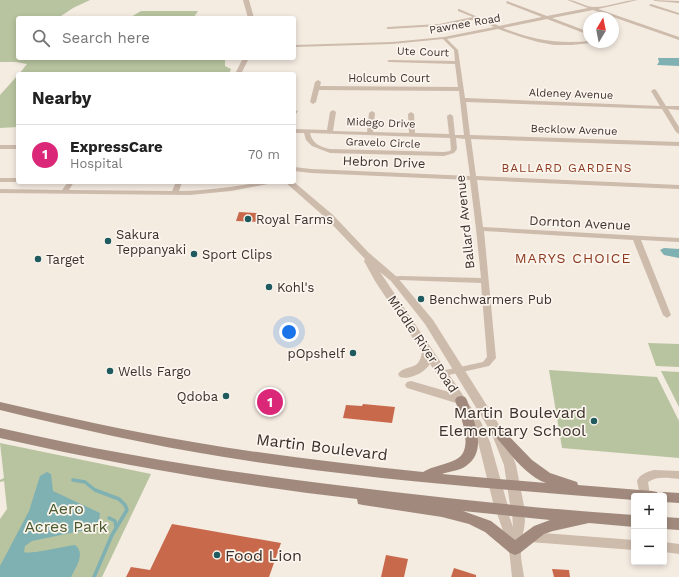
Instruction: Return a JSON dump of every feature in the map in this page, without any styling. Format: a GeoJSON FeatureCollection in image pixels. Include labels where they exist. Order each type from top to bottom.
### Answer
{"type":"FeatureCollection","features":[{"type":"Feature","properties":{"kind":"main road"},"geometry":{"type":"LineString","coordinates":[[426,476],[442,468],[460,463],[469,456],[473,445],[461,400]]}},
{"type":"Feature","properties":{"kind":"main road","name":"Martin Boulevard"},"geometry":{"type":"LineString","coordinates":[[0,406],[149,438],[255,457],[494,483],[631,495]]}},
{"type":"Feature","properties":{"kind":"main road"},"geometry":{"type":"LineString","coordinates":[[497,431],[527,463],[545,477],[589,491]]}},
{"type":"Feature","properties":{"kind":"main road"},"geometry":{"type":"LineString","coordinates":[[0,433],[132,462],[214,476],[304,488],[502,510],[631,521]]}},
{"type":"Feature","properties":{"kind":"main road"},"geometry":{"type":"LineString","coordinates":[[304,488],[366,501],[458,516],[487,526],[515,549],[539,530],[552,525],[573,523],[592,518]]}},
{"type":"Feature","properties":{"kind":"main road"},"geometry":{"type":"LineString","coordinates":[[667,497],[679,498]]}},
{"type":"Feature","properties":{"kind":"main road"},"geometry":{"type":"LineString","coordinates":[[667,523],[679,524]]}},
{"type":"Feature","properties":{"kind":"street"},"geometry":{"type":"LineString","coordinates":[[246,0],[250,16]]}},
{"type":"Feature","properties":{"kind":"street"},"geometry":{"type":"LineString","coordinates":[[569,0],[679,39]]}},
{"type":"Feature","properties":{"kind":"street"},"geometry":{"type":"LineString","coordinates":[[575,2],[587,0]]}},
{"type":"Feature","properties":{"kind":"street","name":"Pawnee Road"},"geometry":{"type":"LineString","coordinates":[[296,46],[392,43],[444,38],[501,28],[591,8],[636,0]]}},
{"type":"Feature","properties":{"kind":"street"},"geometry":{"type":"LineString","coordinates":[[655,0],[679,2]]}},
{"type":"Feature","properties":{"kind":"street"},"geometry":{"type":"LineString","coordinates":[[506,2],[583,32]]}},
{"type":"Feature","properties":{"kind":"street"},"geometry":{"type":"LineString","coordinates":[[652,5],[679,14]]}},
{"type":"Feature","properties":{"kind":"street"},"geometry":{"type":"LineString","coordinates":[[459,10],[527,39],[566,44],[583,43]]}},
{"type":"Feature","properties":{"kind":"street"},"geometry":{"type":"LineString","coordinates":[[388,28],[439,25],[477,18]]}},
{"type":"Feature","properties":{"kind":"street","name":"Ballard Avenue"},"geometry":{"type":"LineString","coordinates":[[444,38],[455,47],[462,89],[480,229],[492,358],[486,364],[444,373]]}},
{"type":"Feature","properties":{"kind":"street"},"geometry":{"type":"LineString","coordinates":[[239,72],[245,60]]}},
{"type":"Feature","properties":{"kind":"street","name":"Ute Court"},"geometry":{"type":"LineString","coordinates":[[388,61],[458,63]]}},
{"type":"Feature","properties":{"kind":"street","name":"Holcumb Court"},"geometry":{"type":"LineString","coordinates":[[314,102],[318,85],[462,89]]}},
{"type":"Feature","properties":{"kind":"street"},"geometry":{"type":"LineString","coordinates":[[654,91],[679,132]]}},
{"type":"Feature","properties":{"kind":"street","name":"Aldeney Avenue"},"geometry":{"type":"LineString","coordinates":[[463,100],[679,108]]}},
{"type":"Feature","properties":{"kind":"street"},"geometry":{"type":"LineString","coordinates":[[330,132],[333,112]]}},
{"type":"Feature","properties":{"kind":"street"},"geometry":{"type":"LineString","coordinates":[[370,133],[372,113]]}},
{"type":"Feature","properties":{"kind":"street"},"geometry":{"type":"LineString","coordinates":[[411,114],[412,134]]}},
{"type":"Feature","properties":{"kind":"street"},"geometry":{"type":"LineString","coordinates":[[450,116],[452,135]]}},
{"type":"Feature","properties":{"kind":"street","name":"Midego Drive"},"geometry":{"type":"LineString","coordinates":[[296,131],[468,136]]}},
{"type":"Feature","properties":{"kind":"street","name":"Gravelo Circle"},"geometry":{"type":"LineString","coordinates":[[307,131],[308,140],[314,145],[330,151],[425,154],[444,154],[452,152],[454,149],[452,135]]}},
{"type":"Feature","properties":{"kind":"street","name":"Becklow Avenue"},"geometry":{"type":"LineString","coordinates":[[468,136],[679,144]]}},
{"type":"Feature","properties":{"kind":"street"},"geometry":{"type":"LineString","coordinates":[[0,147],[16,147]]}},
{"type":"Feature","properties":{"kind":"street","name":"Hebron Drive"},"geometry":{"type":"LineString","coordinates":[[296,169],[679,187]]}},
{"type":"Feature","properties":{"kind":"street"},"geometry":{"type":"LineString","coordinates":[[0,180],[16,180]]}},
{"type":"Feature","properties":{"kind":"street"},"geometry":{"type":"LineString","coordinates":[[64,192],[70,184]]}},
{"type":"Feature","properties":{"kind":"street"},"geometry":{"type":"LineString","coordinates":[[175,192],[178,184]]}},
{"type":"Feature","properties":{"kind":"street"},"geometry":{"type":"LineString","coordinates":[[0,191],[175,192],[231,189],[257,184]]}},
{"type":"Feature","properties":{"kind":"street","name":"Middle River Road"},"geometry":{"type":"LineString","coordinates":[[291,184],[330,217],[365,254],[394,279],[429,322],[497,431],[510,465],[518,511],[519,529],[515,549]]}},
{"type":"Feature","properties":{"kind":"street","name":"Dornton Avenue"},"geometry":{"type":"LineString","coordinates":[[480,229],[679,240]]}},
{"type":"Feature","properties":{"kind":"street"},"geometry":{"type":"LineString","coordinates":[[636,238],[667,315]]}},
{"type":"Feature","properties":{"kind":"street","name":"Middle River Road"},"geometry":{"type":"LineString","coordinates":[[365,254],[380,281],[444,373],[475,422],[482,438],[502,510],[515,549],[518,577]]}},
{"type":"Feature","properties":{"kind":"street"},"geometry":{"type":"LineString","coordinates":[[394,279],[485,281]]}},
{"type":"Feature","properties":{"kind":"street"},"geometry":{"type":"LineString","coordinates":[[404,374],[422,368],[428,359],[428,351]]}},
{"type":"Feature","properties":{"kind":"street"},"geometry":{"type":"LineString","coordinates":[[411,385],[461,400]]}},
{"type":"Feature","properties":{"kind":"street"},"geometry":{"type":"LineString","coordinates":[[644,493],[642,481],[654,473],[679,475]]}},
{"type":"Feature","properties":{"kind":"street"},"geometry":{"type":"LineString","coordinates":[[529,537],[631,545]]}},
{"type":"Feature","properties":{"kind":"street"},"geometry":{"type":"LineString","coordinates":[[667,548],[679,549]]}},
{"type":"Feature","properties":{"kind":"green space"},"geometry":{"type":"Polygon","coordinates":[[[0,0],[90,0],[73,8],[61,16],[16,16],[16,60],[225,60],[225,66],[231,69],[230,72],[21,72],[27,64],[0,62],[0,0]]]}},
{"type":"Feature","properties":{"kind":"green space"},"geometry":{"type":"Polygon","coordinates":[[[141,11],[198,11],[195,16],[133,16],[141,11]]]}},
{"type":"Feature","properties":{"kind":"green space"},"geometry":{"type":"Polygon","coordinates":[[[16,77],[16,127],[0,128],[0,95],[16,77]]]}},
{"type":"Feature","properties":{"kind":"green space"},"geometry":{"type":"Polygon","coordinates":[[[648,343],[679,344],[679,367],[656,366],[648,343]]]}},
{"type":"Feature","properties":{"kind":"green space"},"geometry":{"type":"Polygon","coordinates":[[[549,370],[657,377],[679,421],[679,458],[562,448],[549,370]]]}},
{"type":"Feature","properties":{"kind":"green space"},"geometry":{"type":"Polygon","coordinates":[[[661,371],[679,372],[679,407],[661,371]]]}},
{"type":"Feature","properties":{"kind":"green space","name":"Aero Acres Park"},"geometry":{"type":"Polygon","coordinates":[[[0,443],[151,474],[102,577],[0,577],[0,519],[7,509],[4,481],[0,482],[0,480],[4,478],[0,443]]]}},
{"type":"Feature","properties":{"kind":"water"},"geometry":{"type":"Polygon","coordinates":[[[658,58],[679,58],[679,66],[657,65],[659,62],[658,58]]]}},
{"type":"Feature","properties":{"kind":"water"},"geometry":{"type":"Polygon","coordinates":[[[664,248],[679,249],[679,258],[664,255],[660,250],[664,248]]]}},
{"type":"Feature","properties":{"kind":"water"},"geometry":{"type":"Polygon","coordinates":[[[47,472],[51,474],[53,491],[100,513],[99,521],[90,529],[32,541],[25,546],[24,552],[27,553],[75,545],[80,552],[80,556],[71,577],[0,577],[0,566],[29,511],[40,476],[47,472]]]}},
{"type":"Feature","properties":{"kind":"building","name":"Royal Farms"},"geometry":{"type":"Polygon","coordinates":[[[239,212],[256,213],[261,216],[259,222],[236,221],[239,212]]]}},
{"type":"Feature","properties":{"kind":"building"},"geometry":{"type":"Polygon","coordinates":[[[363,404],[395,407],[392,423],[343,418],[346,405],[362,406],[363,404]]]}},
{"type":"Feature","properties":{"kind":"building","name":"Food Lion"},"geometry":{"type":"Polygon","coordinates":[[[172,524],[281,543],[269,577],[126,577],[131,567],[150,570],[172,524]]]}},
{"type":"Feature","properties":{"kind":"building"},"geometry":{"type":"Polygon","coordinates":[[[386,555],[408,559],[404,577],[381,577],[386,555]]]}},
{"type":"Feature","properties":{"kind":"building"},"geometry":{"type":"Polygon","coordinates":[[[454,568],[476,575],[476,577],[451,577],[454,568]]]}},
{"type":"Feature","properties":{"kind":"building"},"geometry":{"type":"Polygon","coordinates":[[[552,569],[569,570],[570,577],[554,577],[552,569]]]}},
{"type":"Feature","properties":{"kind":"waterway"},"geometry":{"type":"LineString","coordinates":[[73,480],[85,482],[95,490],[119,499],[125,505],[127,510],[112,535],[94,577]]}},
{"type":"Feature","properties":{"kind":"waterway"},"geometry":{"type":"LineString","coordinates":[[109,518],[115,521],[116,527]]}},
{"type":"Feature","properties":{"kind":"place","name":"Royal Farms"},"geometry":{"type":"Point","coordinates":[248,219]}},
{"type":"Feature","properties":{"kind":"place","name":"Sakura Teppanyaki"},"geometry":{"type":"Point","coordinates":[108,241]}},
{"type":"Feature","properties":{"kind":"place","name":"Sport Clips"},"geometry":{"type":"Point","coordinates":[194,254]}},
{"type":"Feature","properties":{"kind":"place","name":"Target"},"geometry":{"type":"Point","coordinates":[38,259]}},
{"type":"Feature","properties":{"kind":"place","name":"Kohl's"},"geometry":{"type":"Point","coordinates":[269,287]}},
{"type":"Feature","properties":{"kind":"place","name":"Benchwarmers Pub"},"geometry":{"type":"Point","coordinates":[421,299]}},
{"type":"Feature","properties":{"kind":"place","name":"pOpshelf"},"geometry":{"type":"Point","coordinates":[353,353]}},
{"type":"Feature","properties":{"kind":"place","name":"Wells Fargo"},"geometry":{"type":"Point","coordinates":[110,371]}},
{"type":"Feature","properties":{"kind":"place","name":"Qdoba"},"geometry":{"type":"Point","coordinates":[226,396]}},
{"type":"Feature","properties":{"kind":"place","name":"ExpressCare"},"geometry":{"type":"Point","coordinates":[270,402]}},
{"type":"Feature","properties":{"kind":"place","name":"Martin Boulevard Elementary School"},"geometry":{"type":"Point","coordinates":[594,421]}},
{"type":"Feature","properties":{"kind":"place","name":"Food Lion"},"geometry":{"type":"Point","coordinates":[217,555]}},
{"type":"Feature","properties":{"kind":"district","name":"BALLARD GARDENS"},"geometry":{"type":"Point","coordinates":[567,168]}},
{"type":"Feature","properties":{"kind":"district","name":"MARYS CHOICE"},"geometry":{"type":"Point","coordinates":[573,258]}}]}
